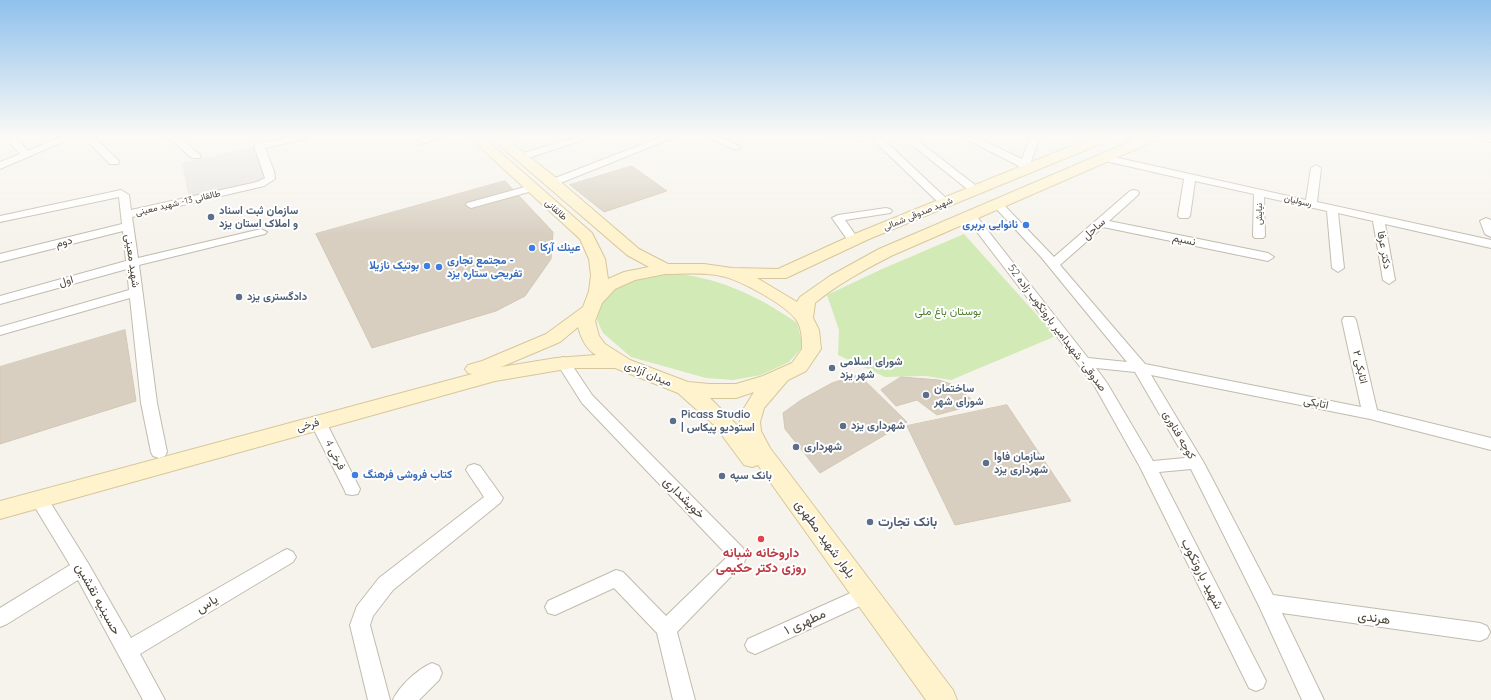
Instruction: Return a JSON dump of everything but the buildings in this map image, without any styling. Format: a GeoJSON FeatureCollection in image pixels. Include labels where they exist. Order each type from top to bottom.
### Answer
{"type":"FeatureCollection","features":[{"type":"Feature","properties":{"kind":"main road","name":"طالقانی"},"geometry":{"type":"LineString","coordinates":[[512,170],[586,236],[593,247],[598,264],[600,284],[593,305]]}},
{"type":"Feature","properties":{"kind":"main road","name":"طالقانی"},"geometry":{"type":"LineString","coordinates":[[538,170],[554,182],[633,252],[665,269]]}},
{"type":"Feature","properties":{"kind":"main road","name":"شهید صدوقی شمالی"},"geometry":{"type":"LineString","coordinates":[[727,272],[780,274],[854,240],[975,190],[1017,170]]}},
{"type":"Feature","properties":{"kind":"main road","name":"شهید صدوقی شمالی"},"geometry":{"type":"LineString","coordinates":[[804,318],[806,301],[837,278],[889,251],[996,203],[1077,170]]}},
{"type":"Feature","properties":{"kind":"main road"},"geometry":{"type":"LineString","coordinates":[[598,264],[610,268],[624,266],[634,260],[633,252]]}},
{"type":"Feature","properties":{"kind":"main road","name":"میدان آزادی"},"geometry":{"type":"LineString","coordinates":[[665,269],[727,272],[766,290],[791,306],[804,318],[811,332],[812,349],[799,367],[770,381],[736,391],[710,392],[685,388],[654,377],[620,362],[598,348],[590,337],[586,322],[593,305],[609,285],[630,276],[665,269]]}},
{"type":"Feature","properties":{"kind":"main road"},"geometry":{"type":"LineString","coordinates":[[780,274],[778,283],[787,291],[803,294],[818,291]]}},
{"type":"Feature","properties":{"kind":"main road","name":"فرخی"},"geometry":{"type":"LineString","coordinates":[[0,499],[160,452],[489,365],[553,338],[593,305]]}},
{"type":"Feature","properties":{"kind":"main road","name":"فرخی"},"geometry":{"type":"LineString","coordinates":[[0,510],[494,375],[563,362],[593,360],[620,362]]}},
{"type":"Feature","properties":{"kind":"main road","name":"بلوار شهید مطهری"},"geometry":{"type":"LineString","coordinates":[[782,375],[750,411],[750,432],[762,454],[943,700]]}},
{"type":"Feature","properties":{"kind":"main road","name":"بلوار شهید مطهری"},"geometry":{"type":"LineString","coordinates":[[685,388],[709,406],[734,432],[926,700]]}},
{"type":"Feature","properties":{"kind":"street","name":"طالقانی 13- شهید معینی"},"geometry":{"type":"LineString","coordinates":[[127,221],[260,184],[270,179],[267,170]]}},
{"type":"Feature","properties":{"kind":"street"},"geometry":{"type":"LineString","coordinates":[[554,182],[586,170]]}},
{"type":"Feature","properties":{"kind":"street"},"geometry":{"type":"LineString","coordinates":[[909,170],[945,203]]}},
{"type":"Feature","properties":{"kind":"street"},"geometry":{"type":"LineString","coordinates":[[950,170],[975,190]]}},
{"type":"Feature","properties":{"kind":"street","name":"رسولیان"},"geometry":{"type":"LineString","coordinates":[[1157,170],[1491,244]]}},
{"type":"Feature","properties":{"kind":"street"},"geometry":{"type":"LineString","coordinates":[[1311,204],[1316,170]]}},
{"type":"Feature","properties":{"kind":"street"},"geometry":{"type":"LineString","coordinates":[[1184,216],[1190,177]]}},
{"type":"Feature","properties":{"kind":"street"},"geometry":{"type":"LineString","coordinates":[[471,205],[532,188]]}},
{"type":"Feature","properties":{"kind":"street","name":"نیایش"},"geometry":{"type":"LineString","coordinates":[[1259,192],[1259,236]]}},
{"type":"Feature","properties":{"kind":"street","name":"شهید معینی"},"geometry":{"type":"LineString","coordinates":[[0,219],[121,193],[124,195],[149,403],[160,452]]}},
{"type":"Feature","properties":{"kind":"street","name":"ساحل"},"geometry":{"type":"LineString","coordinates":[[1054,264],[1134,193]]}},
{"type":"Feature","properties":{"kind":"street","name":"کوچه فناوری"},"geometry":{"type":"LineString","coordinates":[[996,203],[1054,264],[1140,368],[1196,463],[1267,603],[1313,700]]}},
{"type":"Feature","properties":{"kind":"street"},"geometry":{"type":"LineString","coordinates":[[1332,209],[1338,268]]}},
{"type":"Feature","properties":{"kind":"street"},"geometry":{"type":"LineString","coordinates":[[854,240],[838,218],[886,211]]}},
{"type":"Feature","properties":{"kind":"street","name":"52 صدوقی- شهیدامیر باروتکوب زاده"},"geometry":{"type":"LineString","coordinates":[[970,215],[1100,383],[1148,467]]}},
{"type":"Feature","properties":{"kind":"street","name":"دکتر عرفا"},"geometry":{"type":"LineString","coordinates":[[1378,219],[1389,280]]}},
{"type":"Feature","properties":{"kind":"street","name":"دوم"},"geometry":{"type":"LineString","coordinates":[[0,258],[127,221]]}},
{"type":"Feature","properties":{"kind":"street"},"geometry":{"type":"LineString","coordinates":[[1486,221],[1491,234]]}},
{"type":"Feature","properties":{"kind":"street","name":"نسیم"},"geometry":{"type":"LineString","coordinates":[[1100,223],[1268,257]]}},
{"type":"Feature","properties":{"kind":"street","name":"اول"},"geometry":{"type":"LineString","coordinates":[[0,300],[133,263],[261,232]]}},
{"type":"Feature","properties":{"kind":"street"},"geometry":{"type":"LineString","coordinates":[[0,331],[136,292]]}},
{"type":"Feature","properties":{"kind":"street","name":"اتابکی ۲"},"geometry":{"type":"LineString","coordinates":[[1349,320],[1370,414]]}},
{"type":"Feature","properties":{"kind":"street","name":"خویشداری"},"geometry":{"type":"LineString","coordinates":[[563,362],[587,399],[737,553],[737,559],[666,629]]}},
{"type":"Feature","properties":{"kind":"street","name":"اتابکی"},"geometry":{"type":"LineString","coordinates":[[1084,362],[1140,368],[1370,414],[1491,444]]}},
{"type":"Feature","properties":{"kind":"street","name":"فرخی 4"},"geometry":{"type":"LineString","coordinates":[[318,422],[352,488]]}},
{"type":"Feature","properties":{"kind":"street"},"geometry":{"type":"LineString","coordinates":[[1148,467],[1196,463]]}},
{"type":"Feature","properties":{"kind":"street","name":"شهید باروتکوب"},"geometry":{"type":"LineString","coordinates":[[1148,467],[1256,681]]}},
{"type":"Feature","properties":{"kind":"street"},"geometry":{"type":"LineString","coordinates":[[379,700],[360,625],[364,612],[386,584],[494,498],[474,470]]}},
{"type":"Feature","properties":{"kind":"street","name":"حسینیه نقشین"},"geometry":{"type":"LineString","coordinates":[[39,499],[81,568],[154,700]]}},
{"type":"Feature","properties":{"kind":"street","name":"یاس"},"geometry":{"type":"LineString","coordinates":[[127,651],[287,557]]}},
{"type":"Feature","properties":{"kind":"street"},"geometry":{"type":"LineString","coordinates":[[0,618],[81,568]]}},
{"type":"Feature","properties":{"kind":"street"},"geometry":{"type":"LineString","coordinates":[[555,607],[616,578],[666,629],[684,700]]}},
{"type":"Feature","properties":{"kind":"street","name":"مطهری ۱"},"geometry":{"type":"LineString","coordinates":[[755,645],[855,599]]}},
{"type":"Feature","properties":{"kind":"street","name":"هرندی"},"geometry":{"type":"LineString","coordinates":[[1267,603],[1480,632]]}},
{"type":"Feature","properties":{"kind":"street"},"geometry":{"type":"LineString","coordinates":[[404,700],[432,674]]}},
{"type":"Feature","properties":{"kind":"green space","name":"بوستان باغ ملی"},"geometry":{"type":"Polygon","coordinates":[[[964,234],[1056,336],[951,380],[926,376],[885,377],[838,355],[839,330],[827,295],[882,269],[964,234]]]}},
{"type":"Feature","properties":{"kind":"green space"},"geometry":{"type":"Polygon","coordinates":[[[667,273],[702,278],[719,283],[767,304],[797,323],[803,346],[789,362],[761,375],[733,380],[706,378],[631,357],[603,333],[597,320],[602,300],[618,286],[632,279],[667,273]]]}},
{"type":"Feature","properties":{"kind":"shaded area"},"geometry":{"type":"Polygon","coordinates":[[[183,170],[266,170],[269,179],[259,184],[189,199],[183,170]]]}},
{"type":"Feature","properties":{"kind":"place","name":"سازمان ثبت اسناد و املاک استان یزد"},"geometry":{"type":"Point","coordinates":[211,217]}},
{"type":"Feature","properties":{"kind":"place","name":"نانوایی بربری"},"geometry":{"type":"Point","coordinates":[1026,225]}},
{"type":"Feature","properties":{"kind":"place","name":"عينك آركا"},"geometry":{"type":"Point","coordinates":[532,248]}},
{"type":"Feature","properties":{"kind":"place","name":"بوتیک نازیلا"},"geometry":{"type":"Point","coordinates":[427,266]}},
{"type":"Feature","properties":{"kind":"place","name":"مجتمع تجاری - تفریحی ستاره یزد"},"geometry":{"type":"Point","coordinates":[439,267]}},
{"type":"Feature","properties":{"kind":"place","name":"دادگستری یزد"},"geometry":{"type":"Point","coordinates":[239,297]}},
{"type":"Feature","properties":{"kind":"place","name":"شورای اسلامی شهر یزد"},"geometry":{"type":"Point","coordinates":[832,368]}},
{"type":"Feature","properties":{"kind":"place","name":"ساختمان شورای شهر"},"geometry":{"type":"Point","coordinates":[926,395]}},
{"type":"Feature","properties":{"kind":"place","name":"Picass Studio | استودیو پیکاس"},"geometry":{"type":"Point","coordinates":[673,421]}},
{"type":"Feature","properties":{"kind":"place","name":"شهرداری یزد"},"geometry":{"type":"Point","coordinates":[843,426]}},
{"type":"Feature","properties":{"kind":"place","name":"شهرداری"},"geometry":{"type":"Point","coordinates":[796,447]}},
{"type":"Feature","properties":{"kind":"place","name":"سازمان فاوا شهرداری یزد"},"geometry":{"type":"Point","coordinates":[986,463]}},
{"type":"Feature","properties":{"kind":"place","name":"کتاب فروشی فرهنگ"},"geometry":{"type":"Point","coordinates":[355,475]}},
{"type":"Feature","properties":{"kind":"place","name":"بانک سپه"},"geometry":{"type":"Point","coordinates":[722,476]}},
{"type":"Feature","properties":{"kind":"place","name":"بانک تجارت"},"geometry":{"type":"Point","coordinates":[870,522]}},
{"type":"Feature","properties":{"kind":"place","name":"داروخانه شبانه روزی دکتر حکیمی"},"geometry":{"type":"Point","coordinates":[761,539]}}]}
